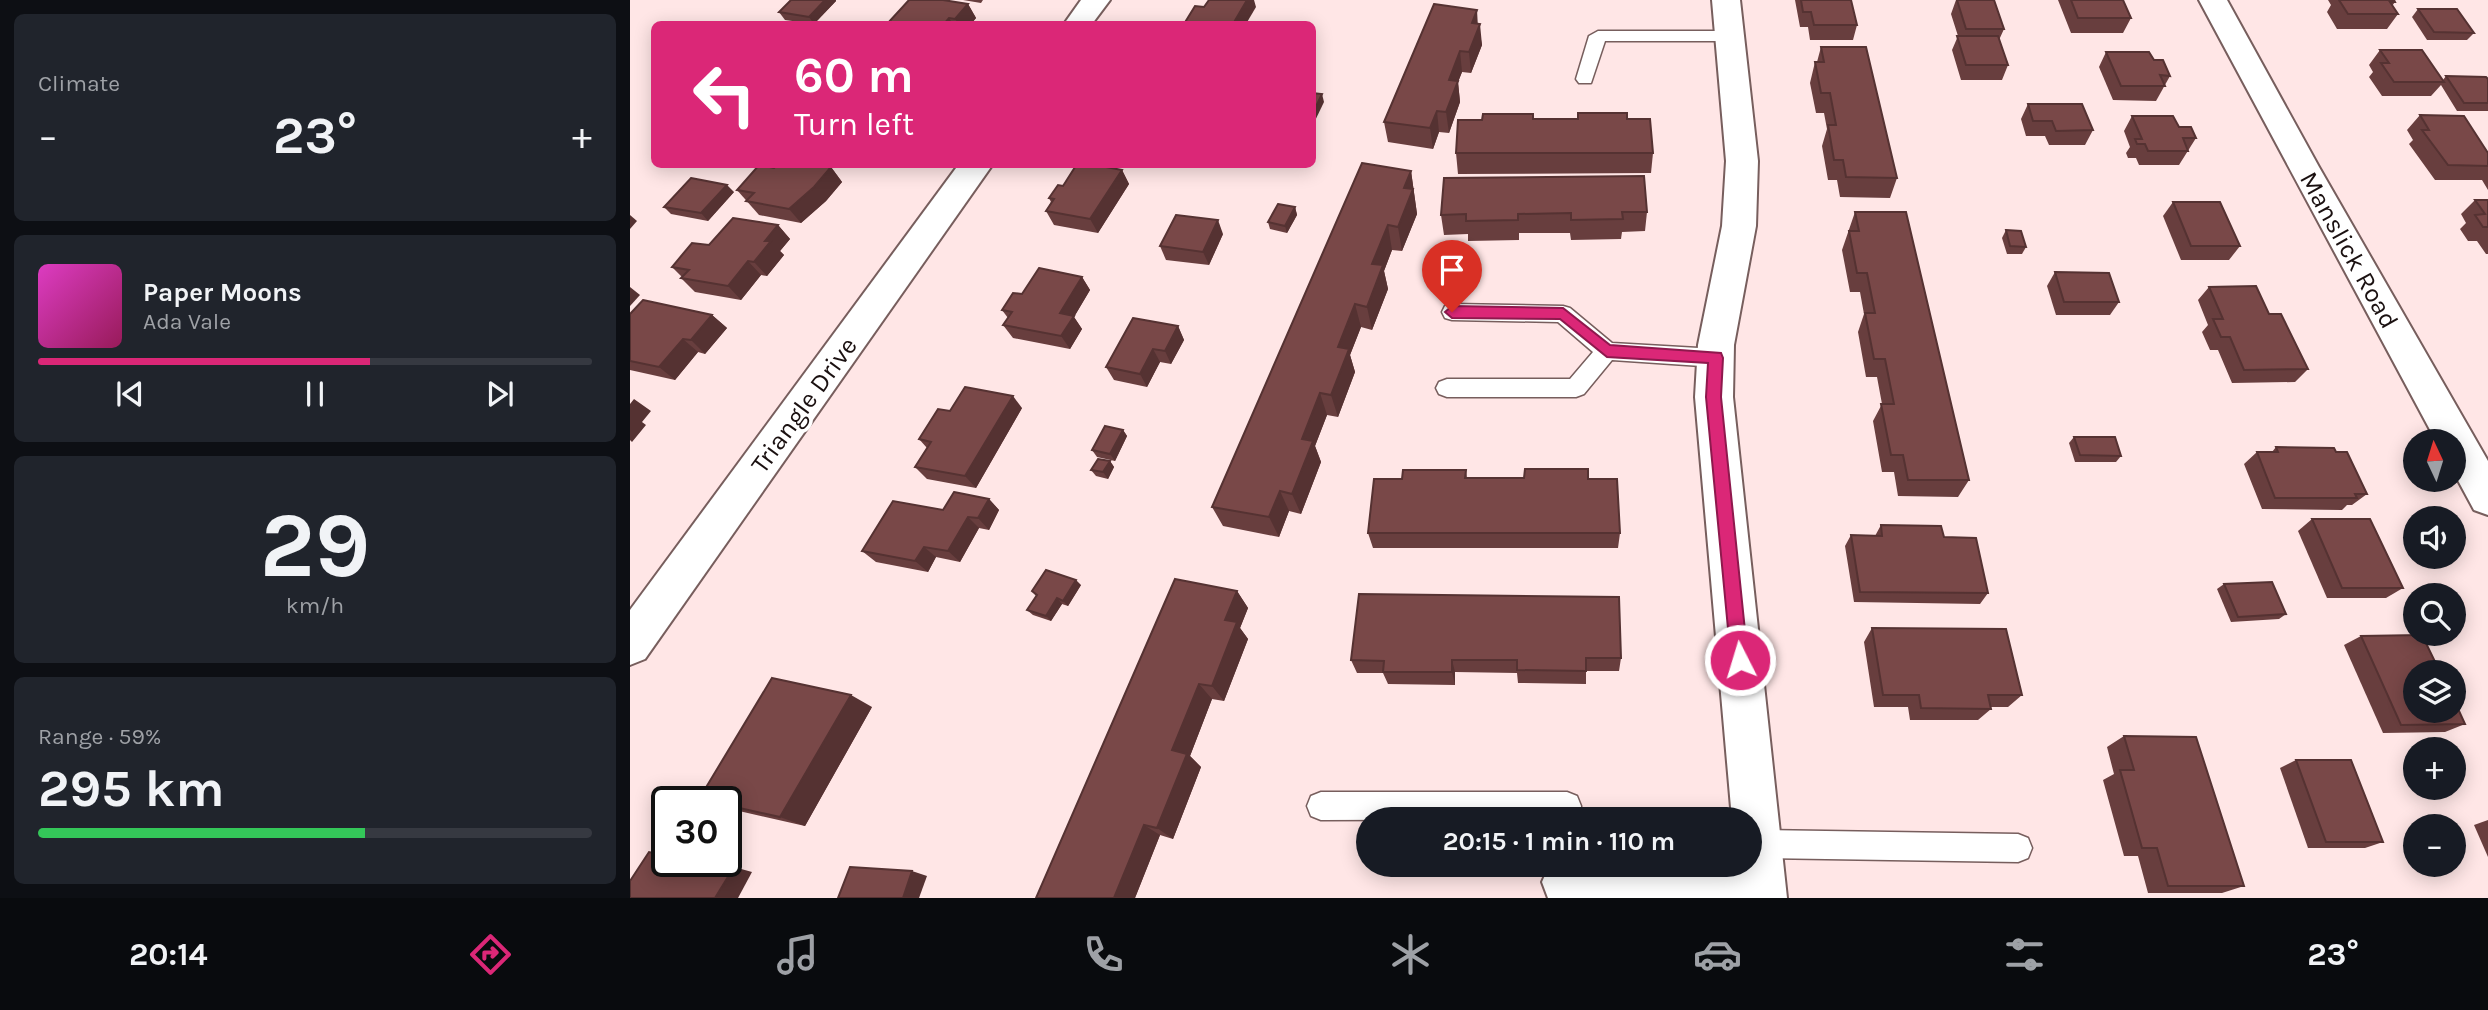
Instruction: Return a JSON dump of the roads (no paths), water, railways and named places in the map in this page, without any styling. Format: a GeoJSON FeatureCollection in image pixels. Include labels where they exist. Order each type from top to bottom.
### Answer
{"type":"FeatureCollection","features":[{"type":"Feature","properties":{"kind":"street"},"geometry":{"type":"LineString","coordinates":[[1080,21],[1096,0]]}},
{"type":"Feature","properties":{"kind":"street","name":"Manslick Road"},"geometry":{"type":"LineString","coordinates":[[2213,0],[2488,498]]}},
{"type":"Feature","properties":{"kind":"street"},"geometry":{"type":"LineString","coordinates":[[1729,18],[1742,161],[1740,226],[1716,358],[1714,397],[1754,807]]}},
{"type":"Feature","properties":{"kind":"street","name":"Triangle Drive"},"geometry":{"type":"LineString","coordinates":[[630,645],[974,168]]}},
{"type":"Feature","properties":{"kind":"street"},"geometry":{"type":"LineString","coordinates":[[1563,882],[1728,877]]}},
{"type":"Feature","properties":{"kind":"lane"},"geometry":{"type":"LineString","coordinates":[[1585,79],[1598,36],[1729,18]]}},
{"type":"Feature","properties":{"kind":"lane"},"geometry":{"type":"LineString","coordinates":[[1452,312],[1563,314],[1607,351],[1716,358]]}},
{"type":"Feature","properties":{"kind":"lane"},"geometry":{"type":"LineString","coordinates":[[1447,388],[1576,388],[1607,351]]}},
{"type":"Feature","properties":{"kind":"lane"},"geometry":{"type":"LineString","coordinates":[[1321,806],[1567,807]]}},
{"type":"Feature","properties":{"kind":"lane"},"geometry":{"type":"LineString","coordinates":[[1762,876],[2018,848]]}}]}
